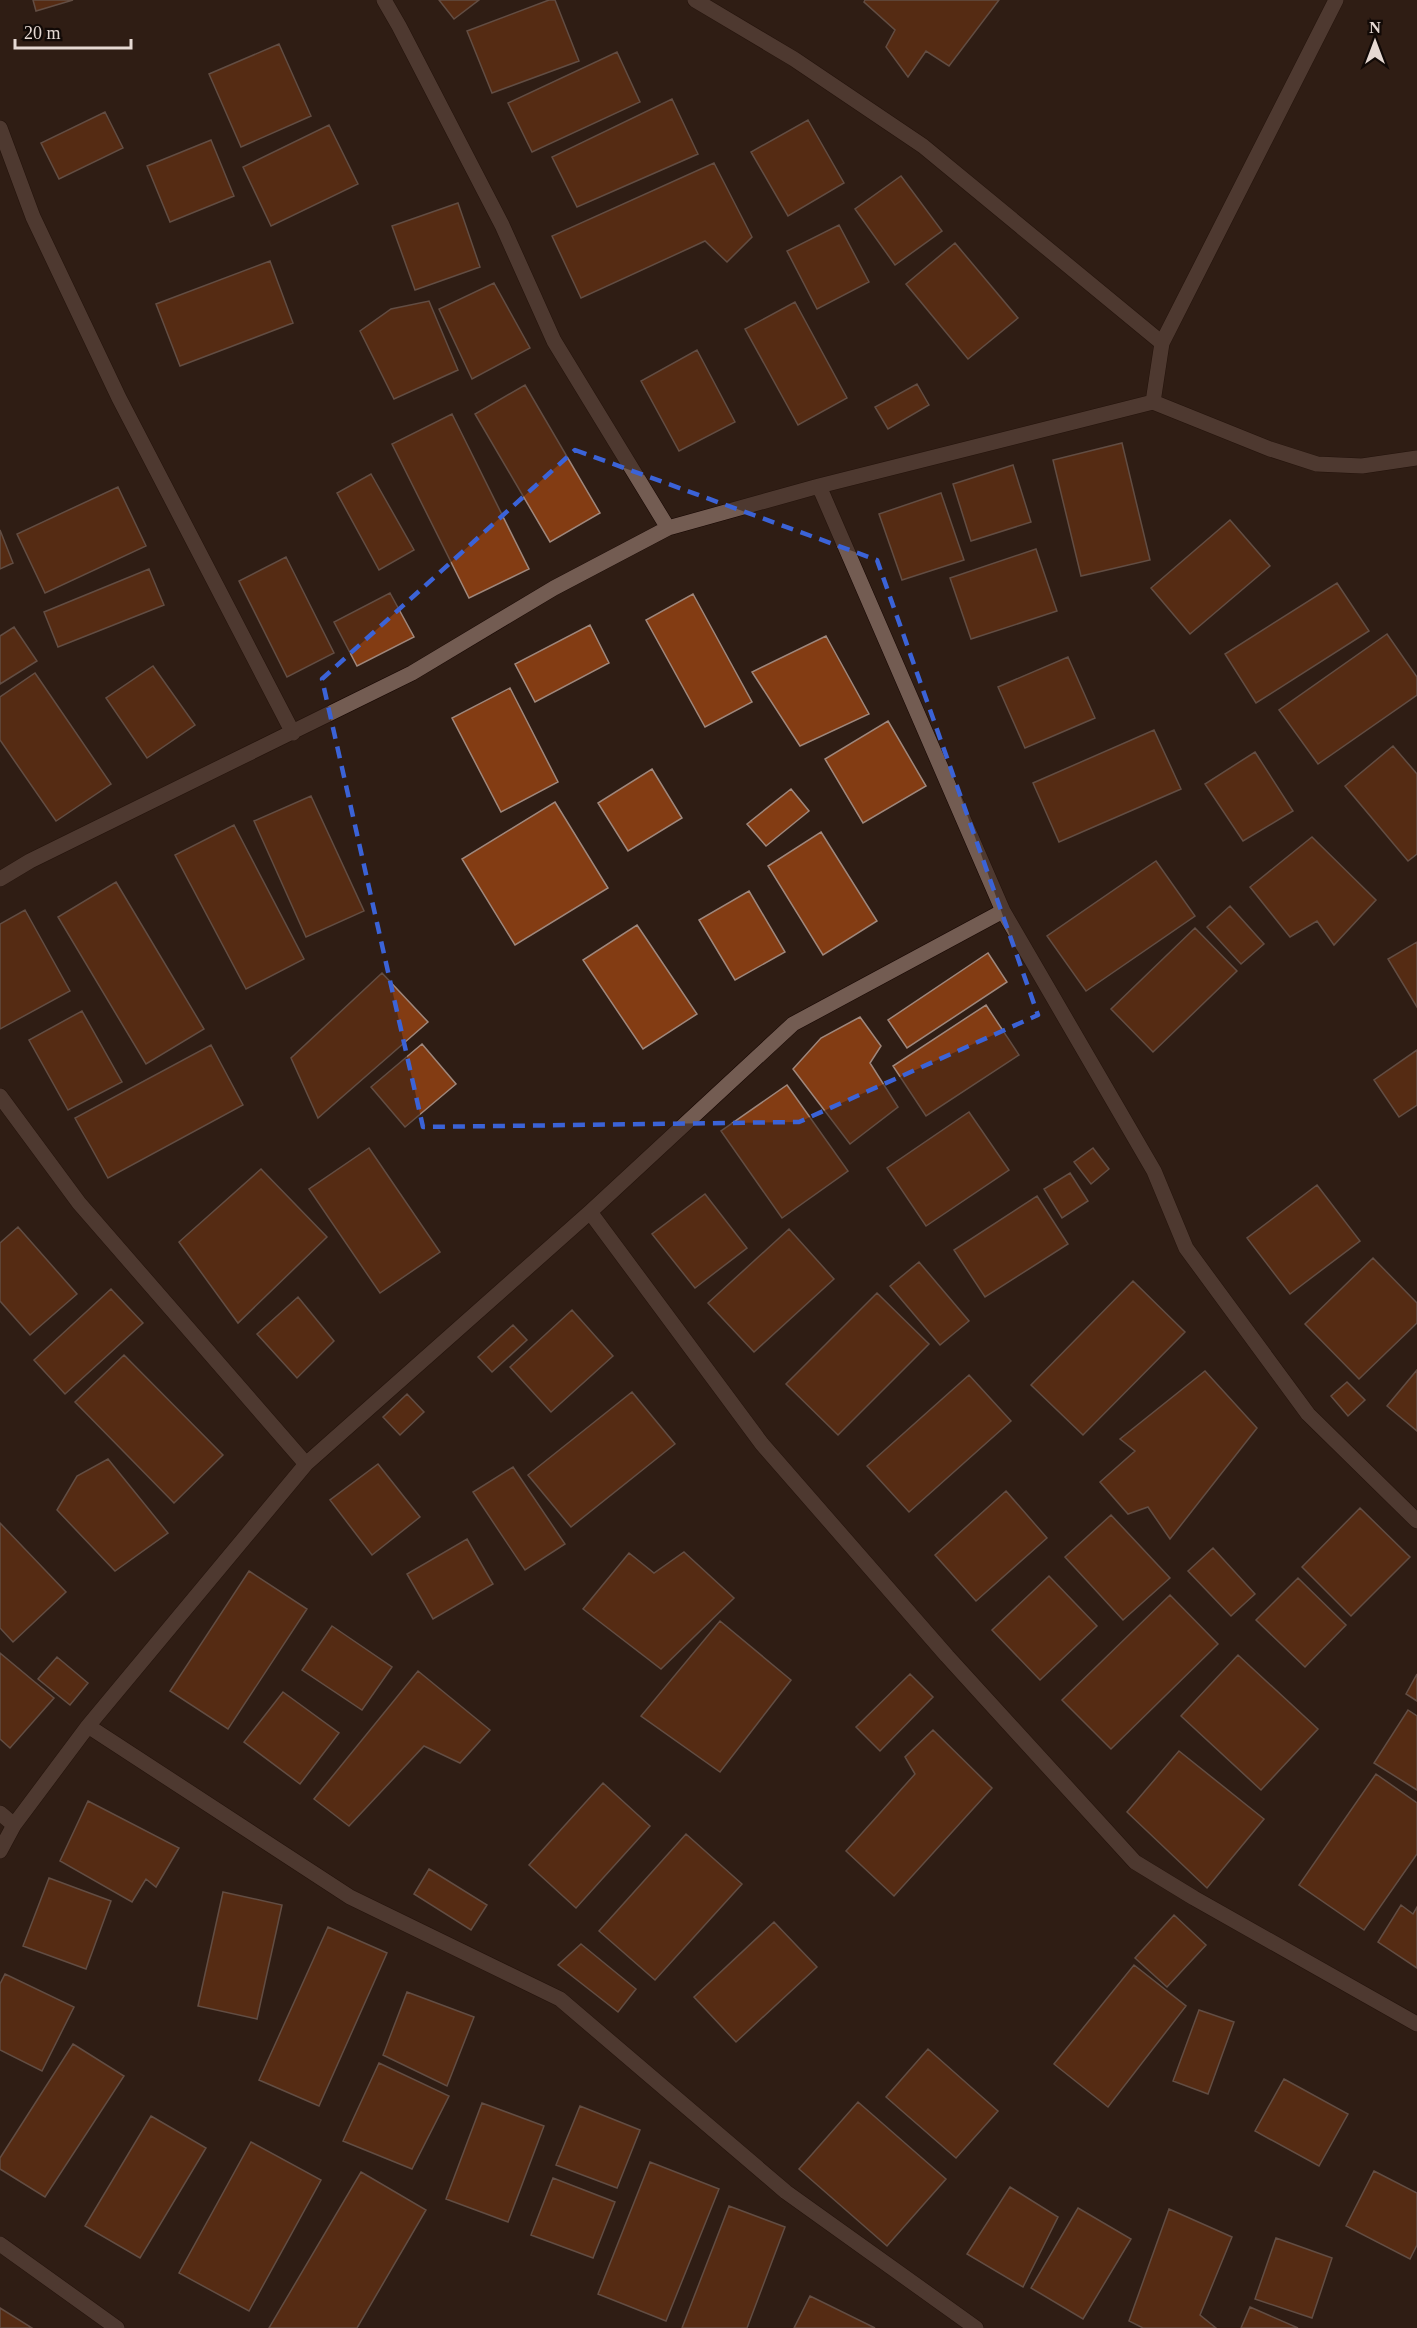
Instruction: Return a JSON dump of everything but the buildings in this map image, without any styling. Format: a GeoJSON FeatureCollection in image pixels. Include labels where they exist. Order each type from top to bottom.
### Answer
{"type":"FeatureCollection","features":[{"type":"Feature","properties":{"kind":"street"},"geometry":{"type":"LineString","coordinates":[[384,0],[502,225],[554,341],[668,528]]}},
{"type":"Feature","properties":{"kind":"street"},"geometry":{"type":"LineString","coordinates":[[695,0],[794,59],[923,146],[1162,343]]}},
{"type":"Feature","properties":{"kind":"street"},"geometry":{"type":"LineString","coordinates":[[1153,402],[1162,343],[1336,0]]}},
{"type":"Feature","properties":{"kind":"street"},"geometry":{"type":"LineString","coordinates":[[0,128],[33,217],[119,398],[293,733]]}},
{"type":"Feature","properties":{"kind":"street"},"geometry":{"type":"LineString","coordinates":[[0,879],[30,861],[412,673],[554,588],[668,528],[819,486],[1153,402],[1270,449],[1317,464],[1362,466],[1417,458]]}},
{"type":"Feature","properties":{"kind":"street"},"geometry":{"type":"LineString","coordinates":[[819,486],[1003,910],[1154,1171],[1186,1248],[1308,1414],[1417,1521]]}},
{"type":"Feature","properties":{"kind":"street"},"geometry":{"type":"LineString","coordinates":[[0,1851],[14,1825],[88,1726],[306,1464],[590,1212],[793,1024],[1003,910]]}},
{"type":"Feature","properties":{"kind":"street"},"geometry":{"type":"LineString","coordinates":[[0,1096],[79,1203],[306,1464]]}},
{"type":"Feature","properties":{"kind":"street"},"geometry":{"type":"LineString","coordinates":[[590,1212],[762,1444],[940,1647],[1135,1862],[1194,1898],[1417,2024]]}},
{"type":"Feature","properties":{"kind":"street"},"geometry":{"type":"LineString","coordinates":[[88,1726],[350,1897],[560,1999],[786,2192],[976,2328]]}},
{"type":"Feature","properties":{"kind":"street"},"geometry":{"type":"LineString","coordinates":[[0,1813],[14,1825]]}},
{"type":"Feature","properties":{"kind":"street"},"geometry":{"type":"LineString","coordinates":[[0,2244],[117,2328]]}},
{"type":"Feature","properties":{"kind":"highlighted area"},"geometry":{"type":"Polygon","coordinates":[[[575,450],[877,560],[1038,1015],[799,1122],[423,1127],[322,679],[575,450]]]}}]}
